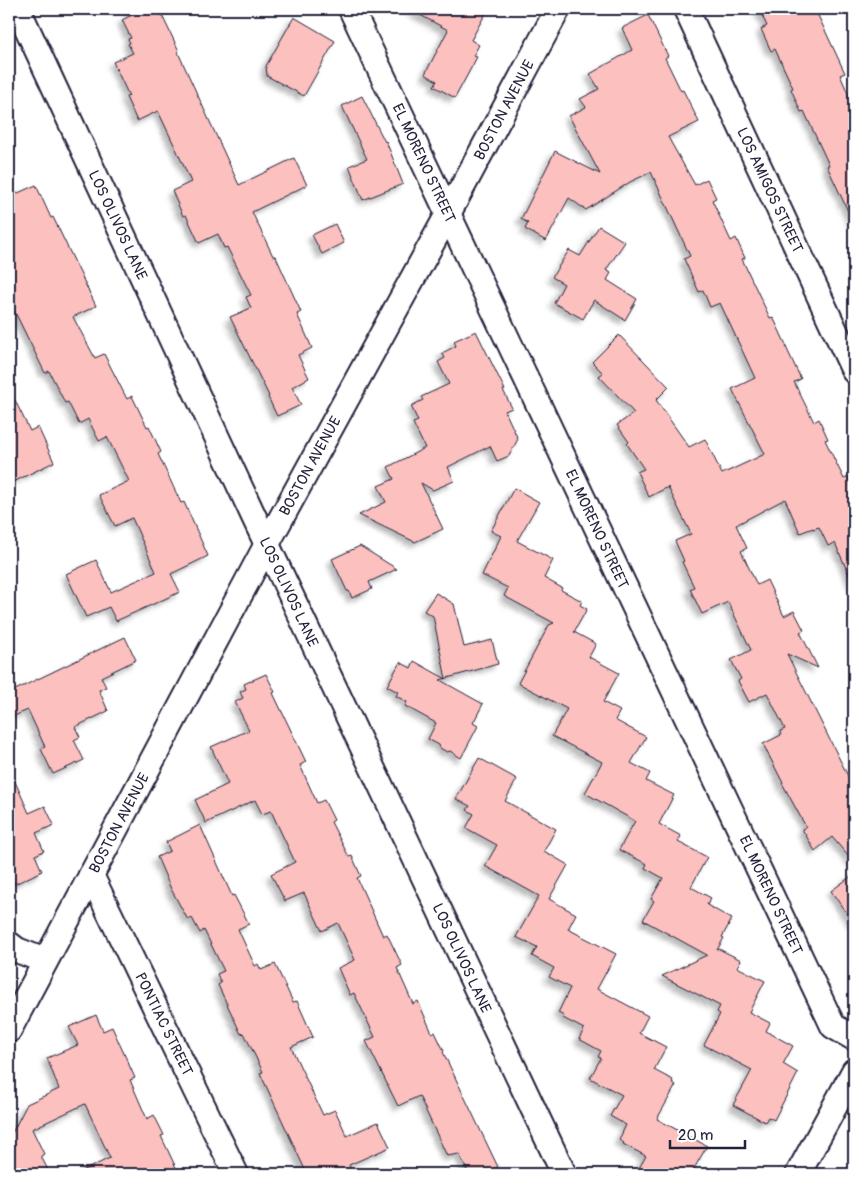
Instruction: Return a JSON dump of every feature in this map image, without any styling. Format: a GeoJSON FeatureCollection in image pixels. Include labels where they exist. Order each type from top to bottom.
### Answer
{"type":"FeatureCollection","features":[{"type":"Feature","properties":{"kind":"street","name":"LOS OLIVOS LANE"},"geometry":{"type":"LineString","coordinates":[[18,9],[267,544],[564,1174]]}},
{"type":"Feature","properties":{"kind":"street","name":"EL MORENO STREET"},"geometry":{"type":"LineString","coordinates":[[351,9],[833,1026],[854,1038]]}},
{"type":"Feature","properties":{"kind":"street","name":"BOSTON AVENUE"},"geometry":{"type":"LineString","coordinates":[[9,1030],[267,544],[558,9]]}},
{"type":"Feature","properties":{"kind":"street","name":"LOS AMIGOS STREET"},"geometry":{"type":"LineString","coordinates":[[686,9],[854,371]]}},
{"type":"Feature","properties":{"kind":"street","name":"PONTIAC STREET"},"geometry":{"type":"LineString","coordinates":[[91,875],[236,1174]]}},
{"type":"Feature","properties":{"kind":"street"},"geometry":{"type":"LineString","coordinates":[[9,944],[17,950],[45,961]]}},
{"type":"Feature","properties":{"kind":"street"},"geometry":{"type":"LineString","coordinates":[[798,1174],[854,1070]]}},
{"type":"Feature","properties":{"kind":"building"},"geometry":{"type":"Polygon","coordinates":[[[129,9],[159,9],[239,185],[294,158],[307,185],[252,212],[273,256],[276,257],[301,312],[297,314],[312,348],[298,355],[309,378],[292,387],[301,405],[277,416],[230,317],[251,308],[246,297],[251,295],[227,247],[224,248],[218,234],[199,243],[186,215],[183,216],[172,191],[191,182],[177,151],[158,111],[137,121],[126,97],[129,96],[113,62],[133,53],[128,44],[130,43],[128,39],[131,38],[122,20],[132,15],[129,9]]]}},
{"type":"Feature","properties":{"kind":"building"},"geometry":{"type":"Polygon","coordinates":[[[409,9],[488,9],[471,40],[479,45],[473,56],[477,57],[455,98],[434,86],[437,81],[425,74],[448,30],[409,9]]]}},
{"type":"Feature","properties":{"kind":"building"},"geometry":{"type":"Polygon","coordinates":[[[759,9],[815,9],[845,73],[840,75],[854,107],[854,224],[804,111],[801,112],[791,89],[793,88],[775,49],[771,51],[761,29],[767,26],[759,9]]]}},
{"type":"Feature","properties":{"kind":"building"},"geometry":{"type":"Polygon","coordinates":[[[648,15],[668,56],[665,58],[699,122],[668,137],[695,185],[707,179],[716,198],[712,200],[731,241],[736,238],[745,258],[742,259],[770,318],[773,317],[801,379],[794,382],[814,422],[819,419],[828,439],[825,440],[844,479],[848,477],[854,490],[854,586],[835,543],[828,546],[819,527],[800,533],[785,499],[736,525],[747,548],[741,551],[757,585],[767,580],[784,616],[794,611],[804,630],[800,632],[818,668],[787,654],[854,788],[854,863],[832,837],[815,851],[802,829],[806,827],[763,744],[781,735],[780,731],[785,729],[767,693],[749,702],[738,681],[741,679],[731,660],[751,650],[728,602],[702,614],[690,589],[694,587],[682,562],[684,561],[675,541],[691,534],[668,487],[649,497],[637,472],[644,469],[617,425],[634,413],[599,376],[603,373],[592,362],[619,335],[669,387],[656,400],[689,447],[705,439],[722,474],[765,454],[732,389],[755,378],[720,303],[710,307],[703,290],[699,292],[684,259],[690,256],[651,172],[630,182],[586,210],[569,198],[546,241],[525,229],[528,223],[521,219],[555,151],[600,174],[569,116],[586,107],[580,99],[599,89],[590,74],[632,50],[622,28],[648,15]]]}},
{"type":"Feature","properties":{"kind":"building"},"geometry":{"type":"Polygon","coordinates":[[[294,17],[335,41],[304,96],[267,76],[266,66],[294,17]]]}},
{"type":"Feature","properties":{"kind":"building"},"geometry":{"type":"Polygon","coordinates":[[[362,96],[386,141],[403,184],[363,200],[349,166],[367,159],[342,106],[362,96]]]}},
{"type":"Feature","properties":{"kind":"building"},"geometry":{"type":"Polygon","coordinates":[[[36,185],[96,306],[73,317],[95,358],[104,354],[127,399],[132,396],[147,427],[149,426],[161,452],[158,454],[181,503],[184,502],[208,556],[171,574],[180,592],[116,621],[109,607],[86,617],[66,574],[96,560],[111,592],[156,572],[132,518],[115,526],[99,495],[129,481],[107,437],[99,441],[88,419],[79,424],[68,402],[65,403],[49,371],[45,373],[9,300],[9,197],[36,185]]]}},
{"type":"Feature","properties":{"kind":"building"},"geometry":{"type":"Polygon","coordinates":[[[335,224],[344,243],[322,254],[312,235],[335,224]]]}},
{"type":"Feature","properties":{"kind":"building"},"geometry":{"type":"Polygon","coordinates":[[[599,226],[625,242],[606,270],[611,273],[607,280],[637,299],[625,320],[594,300],[583,319],[554,303],[564,284],[552,277],[569,250],[580,256],[599,226]]]}},
{"type":"Feature","properties":{"kind":"building"},"geometry":{"type":"Polygon","coordinates":[[[476,331],[512,408],[505,411],[518,439],[509,456],[497,461],[490,446],[448,467],[454,481],[433,490],[421,483],[443,529],[415,542],[359,515],[386,502],[378,486],[394,479],[388,467],[425,448],[413,423],[418,421],[411,406],[423,400],[421,397],[449,384],[438,362],[445,358],[442,353],[456,346],[454,341],[476,331]]]}},
{"type":"Feature","properties":{"kind":"building"},"geometry":{"type":"Polygon","coordinates":[[[9,388],[30,431],[38,427],[54,462],[9,484],[9,388]]]}},
{"type":"Feature","properties":{"kind":"building"},"geometry":{"type":"Polygon","coordinates":[[[514,488],[539,502],[517,541],[553,560],[544,578],[582,601],[580,605],[587,609],[574,632],[596,644],[589,657],[619,673],[603,702],[620,711],[615,720],[646,737],[631,763],[650,773],[646,781],[674,795],[659,824],[681,836],[678,842],[707,857],[691,887],[711,898],[707,905],[732,919],[717,950],[719,949],[741,960],[737,967],[765,981],[749,1012],[770,1023],[766,1031],[793,1046],[783,1064],[798,1073],[774,1120],[768,1117],[765,1122],[733,1105],[752,1070],[704,1045],[720,1014],[717,1012],[720,1006],[662,976],[707,955],[643,920],[654,901],[651,899],[663,878],[645,868],[647,864],[619,850],[635,821],[585,793],[602,762],[552,736],[567,709],[518,683],[549,625],[554,623],[504,596],[508,588],[482,575],[501,536],[491,531],[514,488]]]}},
{"type":"Feature","properties":{"kind":"building"},"geometry":{"type":"Polygon","coordinates":[[[360,546],[397,569],[369,582],[372,589],[352,598],[332,559],[360,546]]]}},
{"type":"Feature","properties":{"kind":"building"},"geometry":{"type":"Polygon","coordinates":[[[436,593],[454,604],[464,647],[492,640],[498,664],[446,678],[433,616],[424,611],[436,593]]]}},
{"type":"Feature","properties":{"kind":"building"},"geometry":{"type":"Polygon","coordinates":[[[125,637],[136,660],[101,677],[106,687],[99,690],[108,711],[75,727],[80,737],[74,740],[84,760],[53,774],[41,749],[45,747],[28,710],[9,718],[9,693],[125,637]]]}},
{"type":"Feature","properties":{"kind":"building"},"geometry":{"type":"Polygon","coordinates":[[[414,661],[445,679],[440,680],[483,704],[473,723],[478,726],[461,758],[450,751],[447,752],[440,748],[439,745],[428,739],[436,723],[405,706],[407,702],[396,696],[398,692],[387,686],[400,662],[411,668],[414,661]]]}},
{"type":"Feature","properties":{"kind":"building"},"geometry":{"type":"Polygon","coordinates":[[[266,674],[306,762],[300,765],[317,803],[324,800],[334,820],[331,822],[349,857],[352,856],[361,876],[357,878],[383,936],[387,934],[402,965],[397,968],[413,1004],[418,1001],[432,1033],[435,1032],[498,1167],[494,1169],[496,1174],[469,1174],[459,1154],[447,1156],[419,1096],[398,1106],[366,1041],[375,1037],[354,993],[350,995],[338,968],[355,960],[338,923],[322,931],[304,893],[285,901],[271,874],[295,862],[271,811],[262,814],[255,800],[206,823],[195,800],[228,784],[211,747],[249,730],[235,702],[243,698],[240,692],[246,689],[244,684],[266,674]]]}},
{"type":"Feature","properties":{"kind":"building"},"geometry":{"type":"Polygon","coordinates":[[[479,758],[517,779],[505,801],[556,829],[544,851],[568,865],[549,899],[576,914],[568,929],[616,954],[597,989],[648,1016],[639,1033],[666,1047],[654,1070],[673,1080],[672,1082],[676,1085],[657,1119],[707,1146],[691,1174],[651,1174],[639,1168],[646,1156],[619,1140],[626,1125],[610,1116],[622,1095],[590,1078],[601,1058],[598,1057],[601,1051],[579,1039],[584,1029],[563,1018],[564,1016],[558,1013],[570,988],[549,977],[554,968],[532,956],[537,947],[516,937],[539,896],[485,866],[497,845],[466,828],[474,814],[467,810],[470,806],[456,799],[479,758]]]}},
{"type":"Feature","properties":{"kind":"building"},"geometry":{"type":"Polygon","coordinates":[[[9,768],[29,813],[45,806],[54,825],[36,833],[44,851],[35,855],[42,871],[15,884],[9,871],[9,768]]]}},
{"type":"Feature","properties":{"kind":"building"},"geometry":{"type":"Polygon","coordinates":[[[200,825],[232,896],[234,895],[249,924],[238,929],[255,966],[258,964],[261,970],[275,964],[293,1002],[297,1001],[313,1037],[291,1047],[323,1115],[335,1110],[347,1136],[378,1122],[390,1147],[349,1165],[353,1174],[307,1174],[260,1073],[263,1072],[244,1033],[241,1034],[218,985],[221,983],[217,974],[224,971],[204,930],[200,933],[192,918],[188,920],[171,889],[157,857],[170,851],[166,842],[200,825]]]}},
{"type":"Feature","properties":{"kind":"building"},"geometry":{"type":"Polygon","coordinates":[[[854,874],[854,924],[831,891],[854,874]]]}},
{"type":"Feature","properties":{"kind":"building"},"geometry":{"type":"Polygon","coordinates":[[[96,1015],[103,1031],[112,1027],[135,1078],[130,1080],[147,1119],[154,1115],[164,1135],[161,1136],[179,1174],[76,1174],[110,1158],[85,1104],[32,1129],[44,1154],[41,1156],[50,1174],[9,1174],[9,1139],[27,1104],[59,1089],[47,1058],[78,1045],[69,1027],[96,1015]]]}}]}
